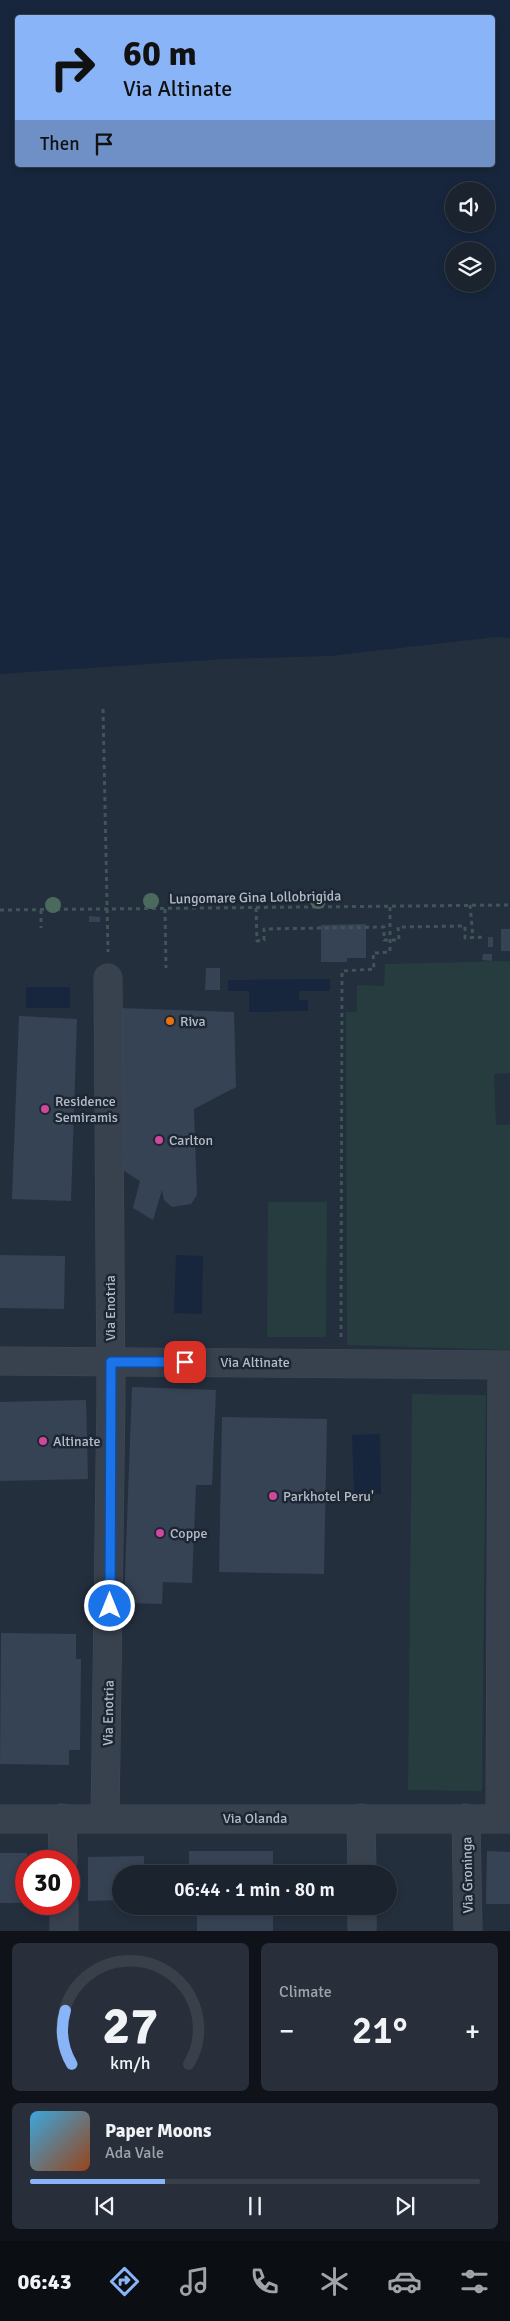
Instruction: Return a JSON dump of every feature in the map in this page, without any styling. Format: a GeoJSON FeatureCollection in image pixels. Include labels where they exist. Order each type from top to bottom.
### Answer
{"type":"FeatureCollection","features":[{"type":"Feature","properties":{"kind":"street","name":"Via Enotria"},"geometry":{"type":"LineString","coordinates":[[105,1818],[111,1362],[108,978]]}},
{"type":"Feature","properties":{"kind":"street","name":"Via Altinate"},"geometry":{"type":"LineString","coordinates":[[0,1361],[506,1365]]}},
{"type":"Feature","properties":{"kind":"street"},"geometry":{"type":"LineString","coordinates":[[505,1818],[506,1365]]}},
{"type":"Feature","properties":{"kind":"street"},"geometry":{"type":"LineString","coordinates":[[62,1818],[63,1850]]}},
{"type":"Feature","properties":{"kind":"street"},"geometry":{"type":"LineString","coordinates":[[361,1818],[362,1865]]}},
{"type":"Feature","properties":{"kind":"street","name":"Via Groninga"},"geometry":{"type":"LineString","coordinates":[[466,1818],[468,1931]]}},
{"type":"Feature","properties":{"kind":"street","name":"Via Olanda"},"geometry":{"type":"LineString","coordinates":[[0,1819],[505,1818]]}},
{"type":"Feature","properties":{"kind":"street"},"geometry":{"type":"LineString","coordinates":[[64,1915],[64,1931]]}},
{"type":"Feature","properties":{"kind":"street"},"geometry":{"type":"LineString","coordinates":[[362,1915],[362,1931]]}},
{"type":"Feature","properties":{"kind":"path"},"geometry":{"type":"LineString","coordinates":[[103,709],[108,978]]}},
{"type":"Feature","properties":{"kind":"path","name":"Lungomare Gina Lollobrigida"},"geometry":{"type":"LineString","coordinates":[[0,910],[510,905]]}},
{"type":"Feature","properties":{"kind":"path"},"geometry":{"type":"LineString","coordinates":[[341,1363],[342,971],[374,970],[373,953],[390,952],[390,906]]}},
{"type":"Feature","properties":{"kind":"path"},"geometry":{"type":"LineString","coordinates":[[470,906],[473,938]]}},
{"type":"Feature","properties":{"kind":"path"},"geometry":{"type":"LineString","coordinates":[[256,908],[257,940],[264,940],[264,929],[384,927],[384,940],[398,940],[398,927],[465,926],[465,938],[485,937]]}},
{"type":"Feature","properties":{"kind":"path"},"geometry":{"type":"LineString","coordinates":[[166,909],[166,968]]}},
{"type":"Feature","properties":{"kind":"path"},"geometry":{"type":"LineString","coordinates":[[41,910],[41,928]]}},
{"type":"Feature","properties":{"kind":"green space"},"geometry":{"type":"Polygon","coordinates":[[[510,961],[510,1073],[494,1074],[496,1125],[510,1125],[510,1350],[347,1345],[346,1012],[357,1012],[357,985],[384,986],[385,964],[510,961]]]}},
{"type":"Feature","properties":{"kind":"green space"},"geometry":{"type":"Polygon","coordinates":[[[268,1202],[327,1202],[326,1337],[267,1337],[268,1202]]]}},
{"type":"Feature","properties":{"kind":"green space"},"geometry":{"type":"Polygon","coordinates":[[[412,1394],[486,1395],[482,1791],[408,1790],[412,1394]]]}},
{"type":"Feature","properties":{"kind":"water"},"geometry":{"type":"Polygon","coordinates":[[[0,0],[510,0],[510,638],[496,637],[330,656],[225,659],[0,674],[0,0]]]}},
{"type":"Feature","properties":{"kind":"water"},"geometry":{"type":"Polygon","coordinates":[[[330,979],[330,991],[299,991],[299,1000],[308,1000],[308,1011],[249,1012],[249,991],[228,991],[228,980],[330,979]]]}},
{"type":"Feature","properties":{"kind":"water"},"geometry":{"type":"Polygon","coordinates":[[[26,987],[70,987],[70,1008],[26,1008],[26,987]]]}},
{"type":"Feature","properties":{"kind":"water"},"geometry":{"type":"Polygon","coordinates":[[[176,1255],[203,1256],[202,1314],[174,1313],[176,1255]]]}},
{"type":"Feature","properties":{"kind":"water"},"geometry":{"type":"Polygon","coordinates":[[[380,1434],[381,1494],[354,1495],[352,1435],[380,1434]]]}},
{"type":"Feature","properties":{"kind":"building"},"geometry":{"type":"Polygon","coordinates":[[[89,916],[100,917],[100,922],[89,922],[89,916]]]}},
{"type":"Feature","properties":{"kind":"building"},"geometry":{"type":"Polygon","coordinates":[[[366,924],[366,958],[347,958],[347,962],[321,962],[321,925],[366,924]]]}},
{"type":"Feature","properties":{"kind":"building"},"geometry":{"type":"Polygon","coordinates":[[[501,929],[510,929],[510,951],[501,951],[501,929]]]}},
{"type":"Feature","properties":{"kind":"building"},"geometry":{"type":"Polygon","coordinates":[[[488,937],[493,937],[493,947],[488,947],[488,937]]]}},
{"type":"Feature","properties":{"kind":"building"},"geometry":{"type":"Polygon","coordinates":[[[483,954],[492,954],[492,961],[482,960],[483,954]]]}},
{"type":"Feature","properties":{"kind":"building"},"geometry":{"type":"Polygon","coordinates":[[[206,968],[220,968],[220,990],[205,990],[206,968]]]}},
{"type":"Feature","properties":{"kind":"building","name":"Carlton"},"geometry":{"type":"Polygon","coordinates":[[[119,1008],[234,1012],[236,1087],[194,1109],[197,1195],[191,1204],[172,1207],[164,1200],[162,1190],[153,1220],[133,1208],[140,1181],[124,1171],[119,1008]]]}},
{"type":"Feature","properties":{"kind":"building","name":"Residence Semiramis"},"geometry":{"type":"Polygon","coordinates":[[[19,1016],[77,1019],[71,1201],[12,1199],[19,1016]]]}},
{"type":"Feature","properties":{"kind":"building"},"geometry":{"type":"Polygon","coordinates":[[[0,1255],[65,1256],[64,1309],[0,1308],[0,1255]]]}},
{"type":"Feature","properties":{"kind":"building","name":"Coppe"},"geometry":{"type":"Polygon","coordinates":[[[132,1387],[216,1390],[212,1485],[196,1485],[192,1583],[163,1582],[162,1604],[124,1603],[132,1387]]]}},
{"type":"Feature","properties":{"kind":"building","name":"Altinate"},"geometry":{"type":"Polygon","coordinates":[[[86,1400],[88,1479],[0,1481],[0,1402],[86,1400]]]}},
{"type":"Feature","properties":{"kind":"building","name":"Parkhotel Peru'"},"geometry":{"type":"Polygon","coordinates":[[[222,1417],[327,1419],[324,1574],[219,1572],[222,1417]]]}},
{"type":"Feature","properties":{"kind":"building"},"geometry":{"type":"Polygon","coordinates":[[[1,1633],[76,1634],[76,1659],[81,1659],[80,1750],[69,1750],[69,1765],[0,1764],[1,1633]]]}},
{"type":"Feature","properties":{"kind":"building"},"geometry":{"type":"Polygon","coordinates":[[[189,1851],[273,1851],[273,1865],[189,1865],[189,1851]]]}},
{"type":"Feature","properties":{"kind":"building"},"geometry":{"type":"Polygon","coordinates":[[[487,1851],[510,1852],[510,1904],[486,1904],[487,1851]]]}},
{"type":"Feature","properties":{"kind":"building"},"geometry":{"type":"Polygon","coordinates":[[[0,1853],[15,1853],[15,1903],[0,1903],[0,1853]]]}},
{"type":"Feature","properties":{"kind":"building"},"geometry":{"type":"Polygon","coordinates":[[[144,1856],[144,1865],[112,1865],[112,1900],[88,1901],[88,1857],[144,1856]]]}},
{"type":"Feature","properties":{"kind":"building"},"geometry":{"type":"Polygon","coordinates":[[[197,1915],[273,1915],[273,1931],[197,1931],[197,1915]]]}},
{"type":"Feature","properties":{"kind":"place","name":"Riva"},"geometry":{"type":"Point","coordinates":[170,1021]}},
{"type":"Feature","properties":{"kind":"place","name":"Residence Semiramis"},"geometry":{"type":"Point","coordinates":[45,1109]}},
{"type":"Feature","properties":{"kind":"place","name":"Carlton"},"geometry":{"type":"Point","coordinates":[159,1140]}},
{"type":"Feature","properties":{"kind":"place","name":"Altinate"},"geometry":{"type":"Point","coordinates":[43,1441]}},
{"type":"Feature","properties":{"kind":"place","name":"Parkhotel Peru'"},"geometry":{"type":"Point","coordinates":[273,1496]}},
{"type":"Feature","properties":{"kind":"place","name":"Coppe"},"geometry":{"type":"Point","coordinates":[160,1533]}},
{"type":"Feature","properties":{"kind":"route"},"geometry":{"type":"LineString","coordinates":[[110,1606],[111,1362],[185,1362]]}}]}
